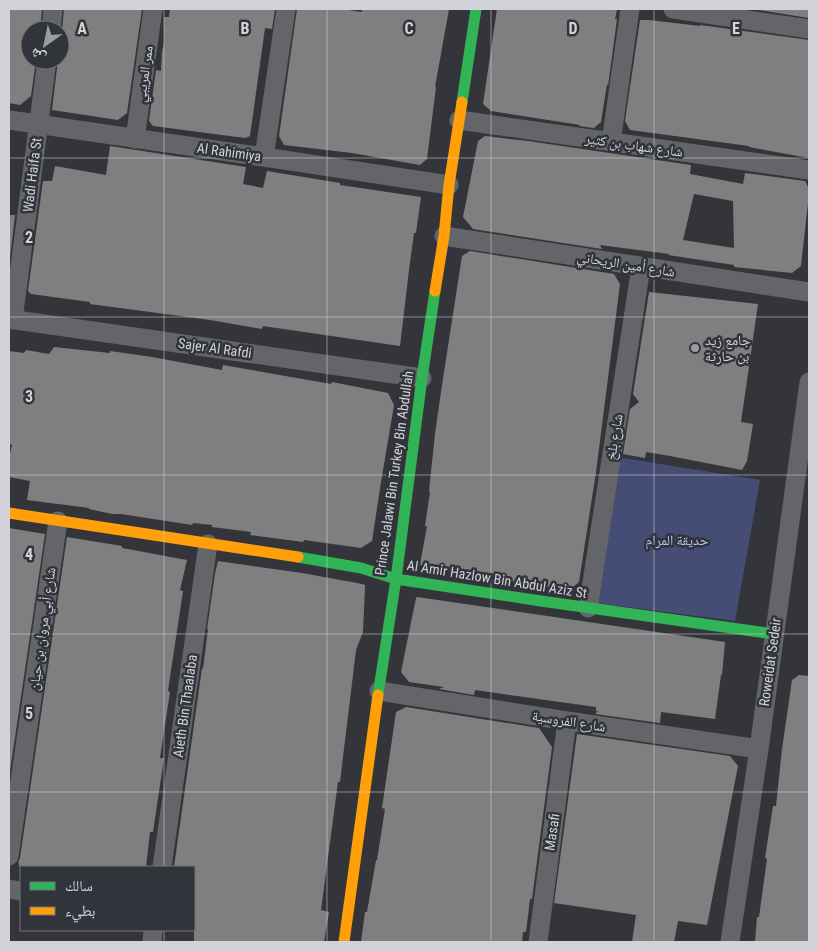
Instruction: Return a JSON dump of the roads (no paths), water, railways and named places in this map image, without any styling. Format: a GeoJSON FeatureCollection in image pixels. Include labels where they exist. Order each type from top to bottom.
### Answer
{"type":"FeatureCollection","features":[{"type":"Feature","properties":{"kind":"street","name":"ممر المريبي"},"geometry":{"type":"LineString","coordinates":[[135,139],[153,9]]}},
{"type":"Feature","properties":{"kind":"street"},"geometry":{"type":"LineString","coordinates":[[264,157],[286,9]]}},
{"type":"Feature","properties":{"kind":"street","name":"Prince Jalawi Bin Turkey Bin Abdullah"},"geometry":{"type":"LineString","coordinates":[[344,942],[396,579],[422,378],[444,236],[449,186],[476,9]]}},
{"type":"Feature","properties":{"kind":"street"},"geometry":{"type":"LineString","coordinates":[[611,142],[630,9]]}},
{"type":"Feature","properties":{"kind":"street"},"geometry":{"type":"LineString","coordinates":[[673,9],[809,29]]}},
{"type":"Feature","properties":{"kind":"street","name":"Wadi Haifa St"},"geometry":{"type":"LineString","coordinates":[[11,320],[46,70]]}},
{"type":"Feature","properties":{"kind":"street","name":"Al Rahimiya"},"geometry":{"type":"LineString","coordinates":[[9,120],[449,186]]}},
{"type":"Feature","properties":{"kind":"street","name":"شارع شهاب بن كثير"},"geometry":{"type":"LineString","coordinates":[[459,120],[809,170]]}},
{"type":"Feature","properties":{"kind":"street","name":"شارع أمين الريحاني"},"geometry":{"type":"LineString","coordinates":[[444,236],[809,292]]}},
{"type":"Feature","properties":{"kind":"street","name":"شارع بلخ"},"geometry":{"type":"LineString","coordinates":[[588,608],[641,266]]}},
{"type":"Feature","properties":{"kind":"street","name":"Sajer Al Rafdi"},"geometry":{"type":"LineString","coordinates":[[11,320],[422,378]]}},
{"type":"Feature","properties":{"kind":"street","name":"Roweidat Sedeir"},"geometry":{"type":"LineString","coordinates":[[730,942],[774,634],[803,465],[809,382]]}},
{"type":"Feature","properties":{"kind":"street","name":"Al Amir Hazlow Bin Abdul Aziz St"},"geometry":{"type":"LineString","coordinates":[[9,513],[361,568],[396,579],[774,634]]}},
{"type":"Feature","properties":{"kind":"street","name":"شارع أبي مروان بن حيان"},"geometry":{"type":"LineString","coordinates":[[9,856],[58,521]]}},
{"type":"Feature","properties":{"kind":"street","name":"Aieth Bin Thaalaba"},"geometry":{"type":"LineString","coordinates":[[162,866],[208,544]]}},
{"type":"Feature","properties":{"kind":"street","name":"شارع الفروسية"},"geometry":{"type":"LineString","coordinates":[[379,691],[759,749]]}},
{"type":"Feature","properties":{"kind":"street","name":"Masafi"},"geometry":{"type":"LineString","coordinates":[[538,942],[567,721]]}},
{"type":"Feature","properties":{"kind":"place","name":"جامع زيد بن حارثة"},"geometry":{"type":"Point","coordinates":[695,348]}},
{"type":"Feature","properties":{"kind":"park label","name":"حديقة المرام"},"geometry":{"type":"Point","coordinates":[677,540]}}]}
